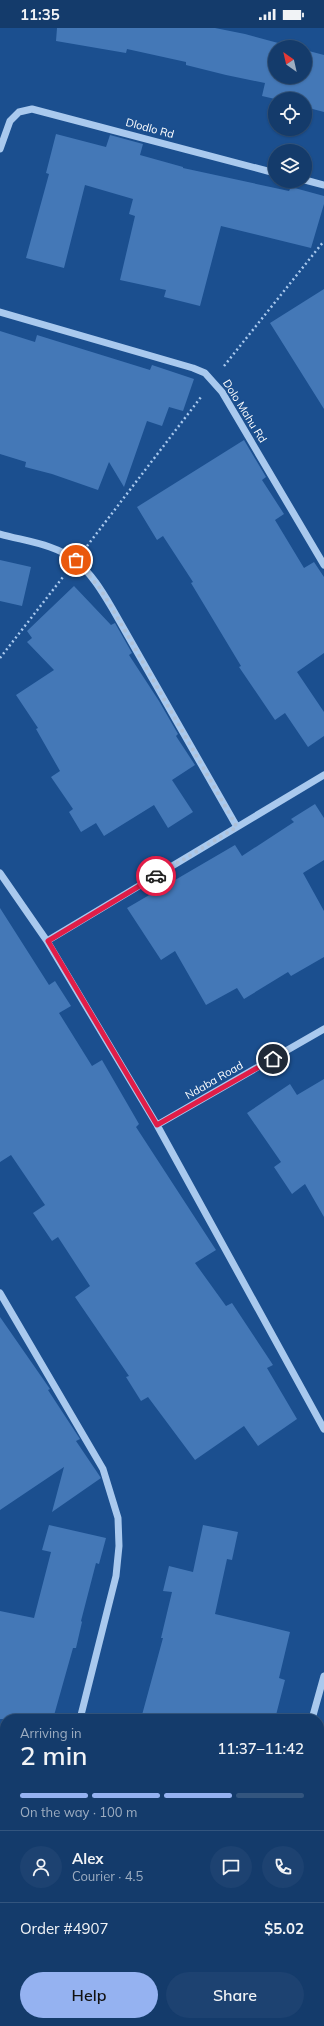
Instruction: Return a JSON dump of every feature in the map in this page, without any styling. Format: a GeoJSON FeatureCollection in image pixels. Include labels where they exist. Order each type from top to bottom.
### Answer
{"type":"FeatureCollection","features":[{"type":"Feature","properties":{"kind":"street","name":"Dlodlo Rd"},"geometry":{"type":"LineString","coordinates":[[0,149],[10,121],[19,112],[32,109],[268,171]]}},
{"type":"Feature","properties":{"kind":"street"},"geometry":{"type":"LineString","coordinates":[[312,182],[324,185]]}},
{"type":"Feature","properties":{"kind":"street","name":"Dolo Mahu Rd"},"geometry":{"type":"LineString","coordinates":[[0,312],[193,368],[205,373],[213,380],[222,392],[324,565]]}},
{"type":"Feature","properties":{"kind":"street"},"geometry":{"type":"LineString","coordinates":[[0,534],[49,547],[76,560],[99,587],[237,827]]}},
{"type":"Feature","properties":{"kind":"street"},"geometry":{"type":"LineString","coordinates":[[48,941],[324,775]]}},
{"type":"Feature","properties":{"kind":"street"},"geometry":{"type":"LineString","coordinates":[[0,873],[48,941],[157,1125],[324,1429]]}},
{"type":"Feature","properties":{"kind":"street","name":"Ndaba Road"},"geometry":{"type":"LineString","coordinates":[[157,1125],[324,1029]]}},
{"type":"Feature","properties":{"kind":"street"},"geometry":{"type":"LineString","coordinates":[[0,1293],[103,1469],[118,1518],[119,1546],[116,1576],[81,1714]]}},
{"type":"Feature","properties":{"kind":"street"},"geometry":{"type":"LineString","coordinates":[[313,1714],[324,1676]]}},
{"type":"Feature","properties":{"kind":"path"},"geometry":{"type":"LineString","coordinates":[[0,658],[213,380],[324,241]]}},
{"type":"Feature","properties":{"kind":"building"},"geometry":{"type":"Polygon","coordinates":[[[57,28],[215,28],[245,34],[268,40],[268,84],[312,84],[312,52],[324,55],[324,112],[312,109],[312,92],[268,92],[268,97],[262,96],[265,83],[226,75],[186,65],[186,62],[127,49],[126,53],[56,41],[57,28]]]}},
{"type":"Feature","properties":{"kind":"building"},"geometry":{"type":"Polygon","coordinates":[[[56,134],[106,147],[110,135],[143,144],[140,155],[183,168],[268,186],[268,188],[289,191],[290,188],[295,188],[324,196],[324,204],[311,248],[221,226],[200,306],[164,297],[166,290],[120,280],[135,216],[129,214],[133,199],[85,185],[64,268],[26,258],[49,174],[46,173],[56,134]]]}},
{"type":"Feature","properties":{"kind":"building"},"geometry":{"type":"Polygon","coordinates":[[[324,289],[324,409],[270,323],[324,289]]]}},
{"type":"Feature","properties":{"kind":"building"},"geometry":{"type":"Polygon","coordinates":[[[0,331],[35,342],[37,335],[150,370],[152,365],[194,379],[183,411],[169,407],[162,426],[147,421],[124,487],[109,462],[98,490],[52,474],[25,467],[26,462],[0,454],[0,331]]]}},
{"type":"Feature","properties":{"kind":"building"},"geometry":{"type":"Polygon","coordinates":[[[244,440],[266,477],[262,480],[284,514],[275,520],[304,568],[314,562],[324,577],[324,653],[297,672],[324,712],[324,736],[308,747],[285,713],[275,720],[239,667],[241,666],[191,583],[193,582],[163,536],[157,540],[137,507],[244,440]]]}},
{"type":"Feature","properties":{"kind":"building"},"geometry":{"type":"Polygon","coordinates":[[[0,560],[31,567],[22,606],[0,601],[0,560]]]}},
{"type":"Feature","properties":{"kind":"building"},"geometry":{"type":"Polygon","coordinates":[[[74,586],[111,625],[115,623],[132,653],[129,655],[159,701],[178,734],[176,736],[195,765],[172,780],[193,812],[168,828],[154,805],[104,836],[96,823],[81,832],[69,812],[73,809],[51,777],[60,771],[36,729],[38,728],[16,695],[54,670],[27,642],[32,638],[27,631],[74,586]]]}},
{"type":"Feature","properties":{"kind":"building"},"geometry":{"type":"Polygon","coordinates":[[[315,804],[324,818],[324,860],[303,873],[324,911],[324,957],[291,976],[288,972],[244,999],[237,988],[206,1005],[175,951],[161,960],[127,908],[235,845],[242,856],[294,822],[291,819],[315,804]]]}},
{"type":"Feature","properties":{"kind":"building"},"geometry":{"type":"Polygon","coordinates":[[[0,908],[49,985],[55,981],[71,1006],[59,1013],[92,1066],[102,1060],[139,1124],[136,1127],[216,1250],[195,1263],[226,1306],[232,1303],[273,1365],[267,1368],[297,1419],[258,1446],[244,1426],[195,1460],[148,1397],[141,1401],[126,1377],[129,1376],[75,1297],[90,1286],[58,1237],[52,1241],[33,1213],[45,1205],[11,1155],[0,1162],[0,908]]]}},
{"type":"Feature","properties":{"kind":"building"},"geometry":{"type":"Polygon","coordinates":[[[324,1079],[324,1217],[305,1184],[292,1194],[274,1167],[281,1162],[247,1113],[290,1084],[297,1095],[324,1079]]]}},
{"type":"Feature","properties":{"kind":"building"},"geometry":{"type":"Polygon","coordinates":[[[0,1317],[50,1389],[48,1390],[80,1439],[76,1441],[101,1478],[52,1512],[64,1467],[0,1510],[0,1317]]]}},
{"type":"Feature","properties":{"kind":"building"},"geometry":{"type":"Polygon","coordinates":[[[49,1525],[106,1538],[99,1564],[96,1563],[81,1621],[76,1648],[73,1648],[54,1714],[0,1714],[0,1611],[34,1618],[51,1552],[42,1550],[49,1525]]]}},
{"type":"Feature","properties":{"kind":"building"},"geometry":{"type":"Polygon","coordinates":[[[203,1525],[238,1532],[232,1560],[227,1559],[215,1614],[290,1632],[279,1678],[285,1680],[276,1714],[142,1714],[163,1638],[161,1638],[172,1592],[163,1591],[169,1566],[193,1572],[203,1525]]]}},
{"type":"Feature","properties":{"kind":"way so far"},"geometry":{"type":"LineString","coordinates":[[76,560],[99,587],[112,608],[237,827],[156,876]]}},
{"type":"Feature","properties":{"kind":"route"},"geometry":{"type":"LineString","coordinates":[[156,876],[48,941],[157,1125],[273,1059]]}}]}
